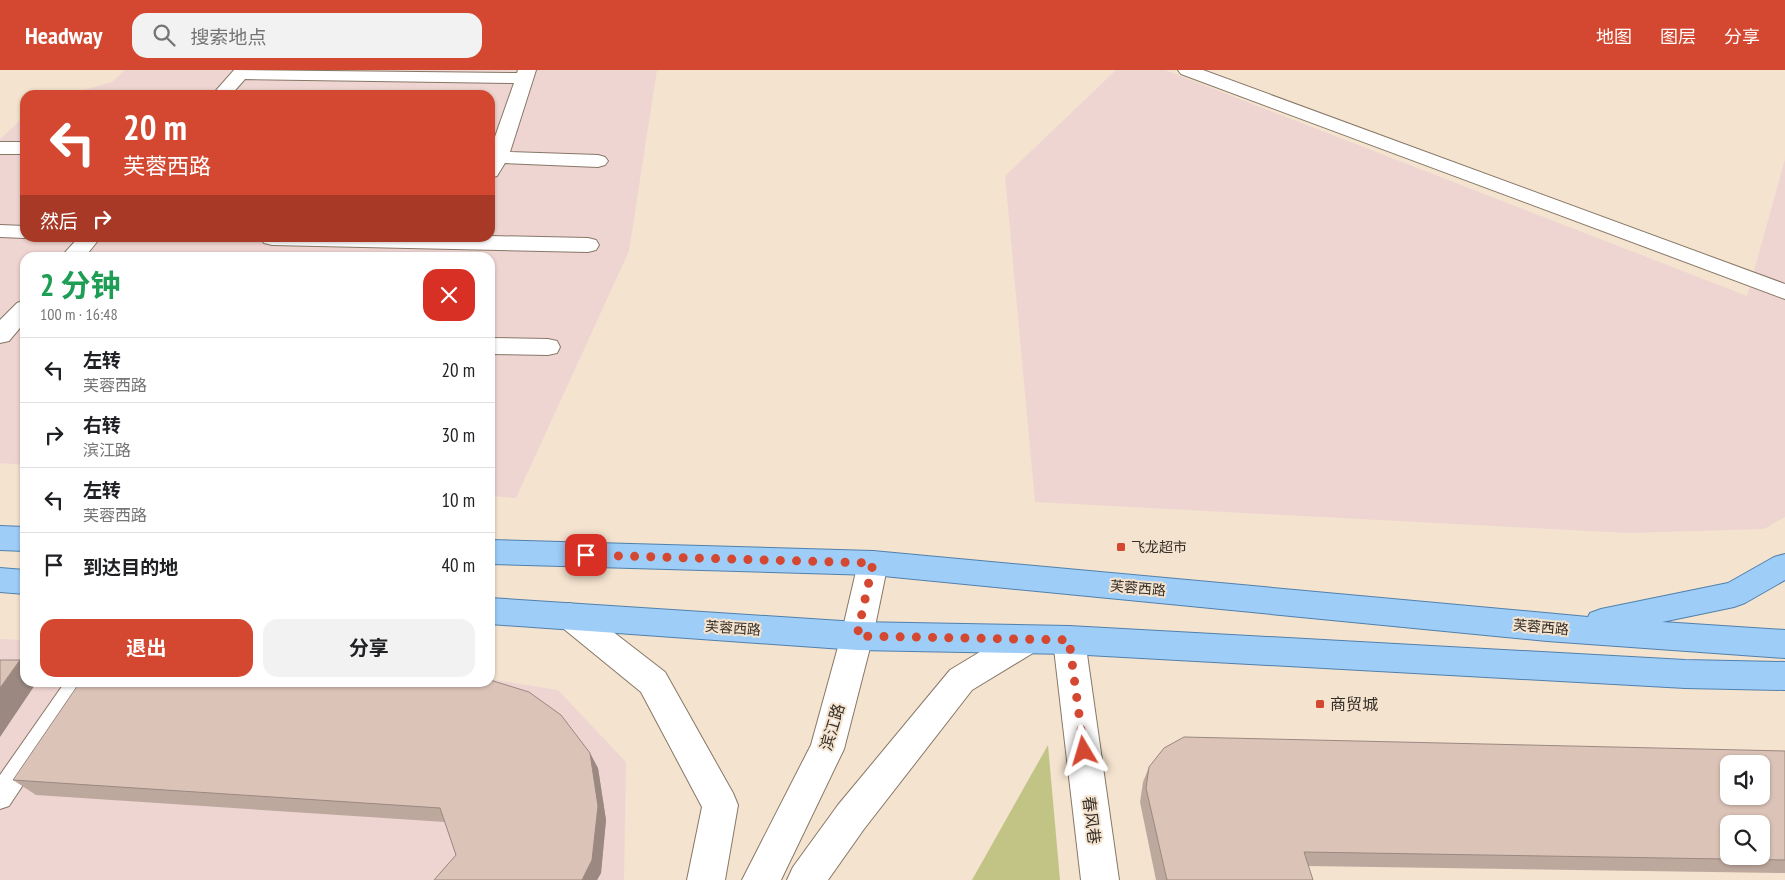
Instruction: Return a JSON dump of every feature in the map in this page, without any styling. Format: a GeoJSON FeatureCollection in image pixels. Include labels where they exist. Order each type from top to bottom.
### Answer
{"type":"FeatureCollection","features":[{"type":"Feature","properties":{"kind":"main road"},"geometry":{"type":"LineString","coordinates":[[0,538],[20,539]]}},
{"type":"Feature","properties":{"kind":"main road","name":"芙蓉西路"},"geometry":{"type":"LineString","coordinates":[[495,552],[873,563],[1568,629],[1785,644]]}},
{"type":"Feature","properties":{"kind":"main road"},"geometry":{"type":"LineString","coordinates":[[1568,629],[1734,594],[1785,566]]}},
{"type":"Feature","properties":{"kind":"main road"},"geometry":{"type":"LineString","coordinates":[[0,580],[20,582]]}},
{"type":"Feature","properties":{"kind":"main road","name":"芙蓉西路"},"geometry":{"type":"LineString","coordinates":[[495,611],[857,636],[1069,640],[1676,674],[1785,676]]}},
{"type":"Feature","properties":{"kind":"street"},"geometry":{"type":"LineString","coordinates":[[1187,70],[1785,292]]}},
{"type":"Feature","properties":{"kind":"street"},"geometry":{"type":"LineString","coordinates":[[226,90],[242,72],[526,74],[495,157]]}},
{"type":"Feature","properties":{"kind":"street"},"geometry":{"type":"LineString","coordinates":[[0,148],[20,148]]}},
{"type":"Feature","properties":{"kind":"street"},"geometry":{"type":"LineString","coordinates":[[495,162],[598,161]]}},
{"type":"Feature","properties":{"kind":"street"},"geometry":{"type":"LineString","coordinates":[[0,231],[20,232]]}},
{"type":"Feature","properties":{"kind":"street"},"geometry":{"type":"LineString","coordinates":[[76,252],[85,242]]}},
{"type":"Feature","properties":{"kind":"street"},"geometry":{"type":"LineString","coordinates":[[358,242],[444,246],[588,246]]}},
{"type":"Feature","properties":{"kind":"street"},"geometry":{"type":"LineString","coordinates":[[0,334],[20,313]]}},
{"type":"Feature","properties":{"kind":"street"},"geometry":{"type":"LineString","coordinates":[[0,334],[20,334]]}},
{"type":"Feature","properties":{"kind":"street"},"geometry":{"type":"LineString","coordinates":[[495,346],[548,347]]}},
{"type":"Feature","properties":{"kind":"street","name":"滨江路"},"geometry":{"type":"LineString","coordinates":[[761,880],[827,749],[857,636],[873,563]]}},
{"type":"Feature","properties":{"kind":"street"},"geometry":{"type":"LineString","coordinates":[[570,616],[653,682],[720,805],[706,880]]}},
{"type":"Feature","properties":{"kind":"street"},"geometry":{"type":"LineString","coordinates":[[806,880],[851,817],[961,680],[1027,640]]}},
{"type":"Feature","properties":{"kind":"street","name":"春风巷"},"geometry":{"type":"LineString","coordinates":[[1069,640],[1100,880]]}},
{"type":"Feature","properties":{"kind":"lane"},"geometry":{"type":"LineString","coordinates":[[0,797],[76,687]]}},
{"type":"Feature","properties":{"kind":"shaded area"},"geometry":{"type":"Polygon","coordinates":[[[125,70],[657,70],[629,251],[516,498],[495,496],[495,252],[20,252],[20,465],[0,463],[0,139],[20,121],[20,242],[495,242],[495,90],[84,90],[112,82],[125,70]]]}},
{"type":"Feature","properties":{"kind":"shaded area"},"geometry":{"type":"Polygon","coordinates":[[[1116,70],[1165,70],[1747,296],[1785,159],[1785,517],[1764,529],[1628,533],[1035,502],[1005,176],[1116,70]]]}},
{"type":"Feature","properties":{"kind":"shaded area"},"geometry":{"type":"Polygon","coordinates":[[[0,639],[20,640],[20,687],[495,687],[495,680],[558,690],[626,762],[624,880],[0,880],[0,639]]]}},
{"type":"Feature","properties":{"kind":"green space"},"geometry":{"type":"Polygon","coordinates":[[[1048,745],[1060,880],[972,880],[1048,745]]]}},
{"type":"Feature","properties":{"kind":"building"},"geometry":{"type":"Polygon","coordinates":[[[0,660],[20,660],[0,688],[0,660]]]}},
{"type":"Feature","properties":{"kind":"building"},"geometry":{"type":"Polygon","coordinates":[[[495,682],[529,692],[561,715],[590,753],[598,806],[592,860],[582,880],[434,880],[456,855],[440,808],[13,780],[77,687],[495,687],[495,682]]]}},
{"type":"Feature","properties":{"kind":"building"},"geometry":{"type":"Polygon","coordinates":[[[1184,737],[1785,751],[1785,860],[1770,860],[1770,815],[1720,815],[1720,859],[1304,852],[1313,880],[1167,880],[1146,788],[1149,767],[1164,748],[1184,737]]]}},
{"type":"Feature","properties":{"kind":"place","name":"飞龙超市"},"geometry":{"type":"Point","coordinates":[1121,547]}},
{"type":"Feature","properties":{"kind":"place","name":"商贸城"},"geometry":{"type":"Point","coordinates":[1320,704]}},
{"type":"Feature","properties":{"kind":"route"},"geometry":{"type":"LineString","coordinates":[[586,555],[873,563],[857,636],[1069,640],[1084,751]]}}]}
